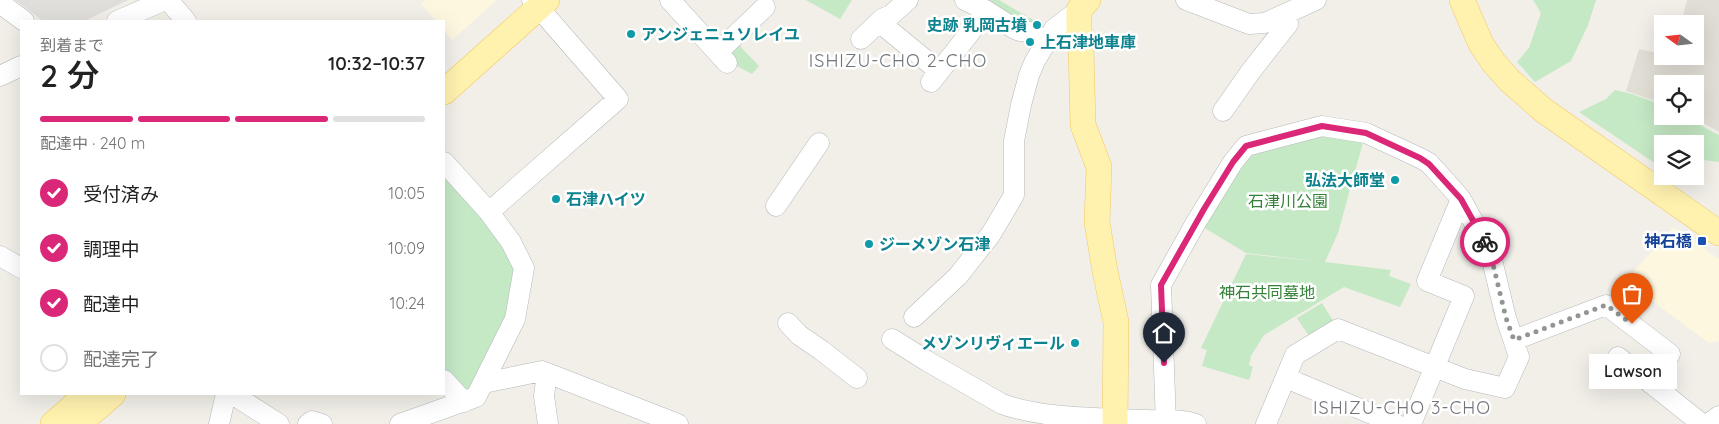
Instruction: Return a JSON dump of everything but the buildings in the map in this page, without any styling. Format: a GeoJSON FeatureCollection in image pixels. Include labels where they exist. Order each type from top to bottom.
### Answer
{"type":"FeatureCollection","features":[{"type":"Feature","properties":{"kind":"main road"},"geometry":{"type":"LineString","coordinates":[[1462,0],[1481,44],[1494,63],[1542,110],[1719,233]]}},
{"type":"Feature","properties":{"kind":"main road"},"geometry":{"type":"LineString","coordinates":[[445,69],[534,2]]}},
{"type":"Feature","properties":{"kind":"main road"},"geometry":{"type":"LineString","coordinates":[[445,91],[534,2]]}},
{"type":"Feature","properties":{"kind":"main road"},"geometry":{"type":"LineString","coordinates":[[1084,5],[1079,29],[1083,125],[1099,167],[1097,222],[1116,322],[1116,422]]}},
{"type":"Feature","properties":{"kind":"main road"},"geometry":{"type":"LineString","coordinates":[[53,424],[86,395]]}},
{"type":"Feature","properties":{"kind":"main road"},"geometry":{"type":"LineString","coordinates":[[79,424],[111,395]]}},
{"type":"Feature","properties":{"kind":"street"},"geometry":{"type":"LineString","coordinates":[[119,20],[167,0],[185,20]]}},
{"type":"Feature","properties":{"kind":"street"},"geometry":{"type":"LineString","coordinates":[[670,0],[722,58],[765,6]]}},
{"type":"Feature","properties":{"kind":"street"},"geometry":{"type":"LineString","coordinates":[[861,39],[882,19],[908,0]]}},
{"type":"Feature","properties":{"kind":"street"},"geometry":{"type":"LineString","coordinates":[[965,0],[986,10],[1013,28],[1031,32],[1046,42]]}},
{"type":"Feature","properties":{"kind":"street"},"geometry":{"type":"LineString","coordinates":[[1197,2],[1249,24],[1265,22],[1316,0]]}},
{"type":"Feature","properties":{"kind":"street"},"geometry":{"type":"LineString","coordinates":[[489,212],[618,99],[534,2]]}},
{"type":"Feature","properties":{"kind":"street"},"geometry":{"type":"LineString","coordinates":[[0,3],[23,20]]}},
{"type":"Feature","properties":{"kind":"street"},"geometry":{"type":"LineString","coordinates":[[914,318],[958,276],[991,234],[1014,195],[1014,141],[1020,105],[1035,61],[1054,29],[1084,5]]}},
{"type":"Feature","properties":{"kind":"street"},"geometry":{"type":"LineString","coordinates":[[879,22],[935,76],[986,10]]}},
{"type":"Feature","properties":{"kind":"street"},"geometry":{"type":"LineString","coordinates":[[1223,111],[1288,24],[1287,14]]}},
{"type":"Feature","properties":{"kind":"street"},"geometry":{"type":"LineString","coordinates":[[0,76],[20,66]]}},
{"type":"Feature","properties":{"kind":"street"},"geometry":{"type":"LineString","coordinates":[[1166,423],[1161,285],[1228,170],[1246,146],[1322,126],[1366,133],[1429,164],[1461,199],[1490,252],[1506,318],[1519,357],[1505,388],[1465,380],[1338,329],[1295,355],[1266,424]]}},
{"type":"Feature","properties":{"kind":"street"},"geometry":{"type":"LineString","coordinates":[[776,206],[819,143]]}},
{"type":"Feature","properties":{"kind":"street"},"geometry":{"type":"LineString","coordinates":[[400,424],[476,398],[515,319],[524,268],[511,242],[489,212],[445,163]]}},
{"type":"Feature","properties":{"kind":"street"},"geometry":{"type":"LineString","coordinates":[[1411,424],[1464,296],[1427,281],[1461,199]]}},
{"type":"Feature","properties":{"kind":"street"},"geometry":{"type":"LineString","coordinates":[[0,256],[20,267]]}},
{"type":"Feature","properties":{"kind":"street"},"geometry":{"type":"LineString","coordinates":[[1514,340],[1606,305],[1670,354],[1650,383]]}},
{"type":"Feature","properties":{"kind":"street"},"geometry":{"type":"LineString","coordinates":[[788,323],[799,335],[857,378]]}},
{"type":"Feature","properties":{"kind":"street"},"geometry":{"type":"LineString","coordinates":[[892,339],[1002,404],[1014,408],[1038,414],[1116,422],[1166,423],[1184,420],[1196,424]]}},
{"type":"Feature","properties":{"kind":"street"},"geometry":{"type":"LineString","coordinates":[[1618,357],[1702,424]]}},
{"type":"Feature","properties":{"kind":"street"},"geometry":{"type":"LineString","coordinates":[[484,383],[542,371],[678,424]]}},
{"type":"Feature","properties":{"kind":"street"},"geometry":{"type":"LineString","coordinates":[[547,373],[544,396],[548,424]]}},
{"type":"Feature","properties":{"kind":"street"},"geometry":{"type":"LineString","coordinates":[[1286,378],[1396,424]]}},
{"type":"Feature","properties":{"kind":"street"},"geometry":{"type":"LineString","coordinates":[[445,381],[464,402]]}},
{"type":"Feature","properties":{"kind":"street"},"geometry":{"type":"LineString","coordinates":[[218,424],[226,395]]}},
{"type":"Feature","properties":{"kind":"street"},"geometry":{"type":"LineString","coordinates":[[234,395],[279,424]]}},
{"type":"Feature","properties":{"kind":"street"},"geometry":{"type":"LineString","coordinates":[[1708,424],[1719,416]]}},
{"type":"Feature","properties":{"kind":"street"},"geometry":{"type":"LineString","coordinates":[[308,424],[312,421],[322,424]]}},
{"type":"Feature","properties":{"kind":"shaded area"},"geometry":{"type":"Polygon","coordinates":[[[15,0],[128,0],[86,20],[42,20],[15,0]]]}},
{"type":"Feature","properties":{"kind":"shaded area"},"geometry":{"type":"Polygon","coordinates":[[[426,0],[497,0],[452,40],[445,31],[445,20],[435,20],[421,4],[426,0]]]}},
{"type":"Feature","properties":{"kind":"shaded area"},"geometry":{"type":"Polygon","coordinates":[[[1687,0],[1719,0],[1719,132],[1704,123],[1704,75],[1654,75],[1654,100],[1626,91],[1639,49],[1654,52],[1654,65],[1704,65],[1704,15],[1683,15],[1687,0]]]}},
{"type":"Feature","properties":{"kind":"shaded area"},"geometry":{"type":"Polygon","coordinates":[[[1674,227],[1719,259],[1719,341],[1709,343],[1625,281],[1674,227]]]}},
{"type":"Feature","properties":{"kind":"green space"},"geometry":{"type":"Polygon","coordinates":[[[806,0],[852,0],[840,19],[806,0]]]}},
{"type":"Feature","properties":{"kind":"green space"},"geometry":{"type":"Polygon","coordinates":[[[977,0],[999,0],[1045,27],[1043,32],[1018,25],[977,0]]]}},
{"type":"Feature","properties":{"kind":"green space"},"geometry":{"type":"Polygon","coordinates":[[[1533,0],[1596,0],[1588,25],[1571,61],[1535,82],[1517,62],[1529,48],[1541,13],[1533,0]]]}},
{"type":"Feature","properties":{"kind":"green space"},"geometry":{"type":"Polygon","coordinates":[[[738,44],[759,66],[752,74],[731,63],[730,51],[738,44]]]}},
{"type":"Feature","properties":{"kind":"green space"},"geometry":{"type":"Polygon","coordinates":[[[1615,90],[1632,94],[1654,102],[1654,125],[1701,125],[1719,135],[1719,162],[1704,160],[1704,135],[1654,135],[1654,163],[1579,112],[1606,99],[1615,90]]]}},
{"type":"Feature","properties":{"kind":"green space","name":"石津川公園"},"geometry":{"type":"Polygon","coordinates":[[[1321,133],[1364,139],[1338,233],[1325,262],[1246,253],[1203,227],[1248,153],[1321,133]]]}},
{"type":"Feature","properties":{"kind":"green space"},"geometry":{"type":"Polygon","coordinates":[[[445,169],[519,268],[510,316],[472,394],[445,375],[445,169]]]}},
{"type":"Feature","properties":{"kind":"green space","name":"神石共同墓地"},"geometry":{"type":"Polygon","coordinates":[[[1246,254],[1391,270],[1389,276],[1411,284],[1400,307],[1344,287],[1264,335],[1251,356],[1249,365],[1253,367],[1249,380],[1202,366],[1207,350],[1201,348],[1246,254]]]}},
{"type":"Feature","properties":{"kind":"green space"},"geometry":{"type":"Polygon","coordinates":[[[1322,303],[1335,324],[1311,339],[1297,318],[1322,303]]]}},
{"type":"Feature","properties":{"kind":"way so far"},"geometry":{"type":"LineString","coordinates":[[1485,242],[1490,252],[1506,318],[1514,340],[1606,305],[1632,324]]}},
{"type":"Feature","properties":{"kind":"place","name":"史跡 乳岡古墳"},"geometry":{"type":"Point","coordinates":[1037,25]}},
{"type":"Feature","properties":{"kind":"place","name":"アンジェニュソレイユ"},"geometry":{"type":"Point","coordinates":[631,34]}},
{"type":"Feature","properties":{"kind":"place","name":"上石津地車庫"},"geometry":{"type":"Point","coordinates":[1030,42]}},
{"type":"Feature","properties":{"kind":"place","name":"弘法大師堂"},"geometry":{"type":"Point","coordinates":[1395,180]}},
{"type":"Feature","properties":{"kind":"place","name":"石津ハイツ"},"geometry":{"type":"Point","coordinates":[556,199]}},
{"type":"Feature","properties":{"kind":"place","name":"神石橋"},"geometry":{"type":"Point","coordinates":[1702,241]}},
{"type":"Feature","properties":{"kind":"place","name":"ジーメゾン石津"},"geometry":{"type":"Point","coordinates":[869,244]}},
{"type":"Feature","properties":{"kind":"place","name":"Lawson"},"geometry":{"type":"Point","coordinates":[1632,324]}},
{"type":"Feature","properties":{"kind":"place","name":"メゾンリヴィエール"},"geometry":{"type":"Point","coordinates":[1075,343]}},
{"type":"Feature","properties":{"kind":"district","name":"ISHIZU-CHO 2-CHO"},"geometry":{"type":"Point","coordinates":[898,60]}},
{"type":"Feature","properties":{"kind":"district","name":"ISHIZU-CHO 3-CHO"},"geometry":{"type":"Point","coordinates":[1402,407]}},
{"type":"Feature","properties":{"kind":"route"},"geometry":{"type":"LineString","coordinates":[[1164,363],[1161,285],[1204,209],[1233,162],[1246,146],[1322,126],[1366,133],[1429,164],[1461,199],[1485,242]]}}]}
